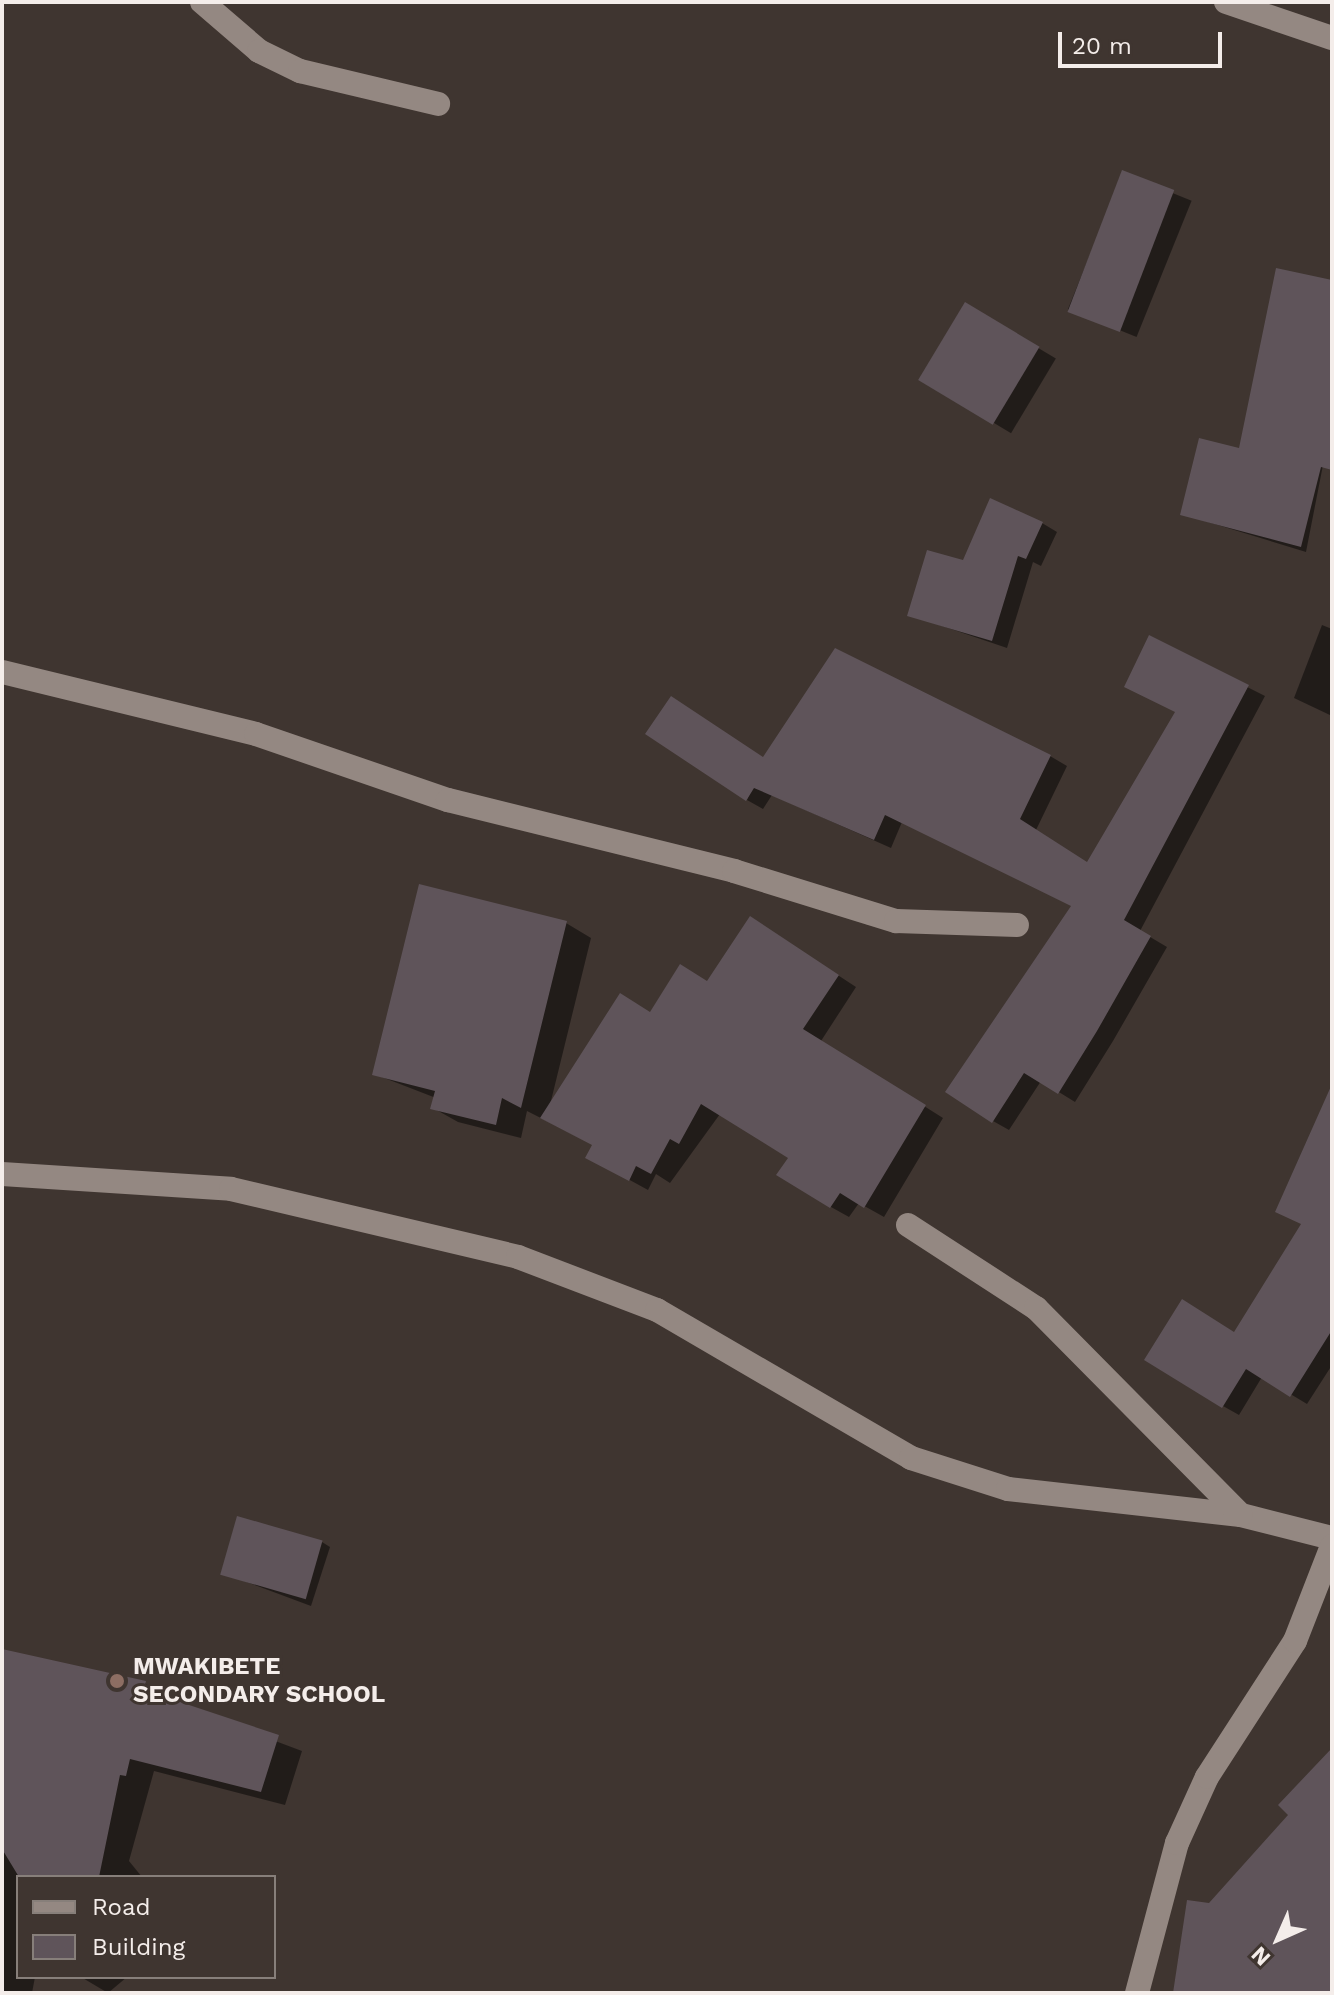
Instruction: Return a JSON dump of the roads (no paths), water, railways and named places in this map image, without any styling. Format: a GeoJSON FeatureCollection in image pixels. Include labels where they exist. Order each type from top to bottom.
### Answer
{"type":"FeatureCollection","features":[{"type":"Feature","properties":{"kind":"street"},"geometry":{"type":"LineString","coordinates":[[202,2],[259,51],[300,71],[438,104]]}},
{"type":"Feature","properties":{"kind":"street"},"geometry":{"type":"LineString","coordinates":[[1226,2],[1332,38]]}},
{"type":"Feature","properties":{"kind":"street"},"geometry":{"type":"LineString","coordinates":[[2,672],[256,734],[448,800],[734,871],[846,909],[896,921],[1017,925]]}},
{"type":"Feature","properties":{"kind":"street"},"geometry":{"type":"LineString","coordinates":[[2,1174],[231,1189],[518,1257],[657,1310],[911,1458],[1008,1489],[1241,1515],[1332,1538]]}},
{"type":"Feature","properties":{"kind":"street"},"geometry":{"type":"LineString","coordinates":[[908,1225],[1036,1308],[1241,1515]]}},
{"type":"Feature","properties":{"kind":"street"},"geometry":{"type":"LineString","coordinates":[[1137,1993],[1177,1843],[1207,1777],[1295,1641],[1332,1546]]}},
{"type":"Feature","properties":{"kind":"place","name":"MWAKIBETE SECONDARY SCHOOL"},"geometry":{"type":"Point","coordinates":[117,1681]}}]}
